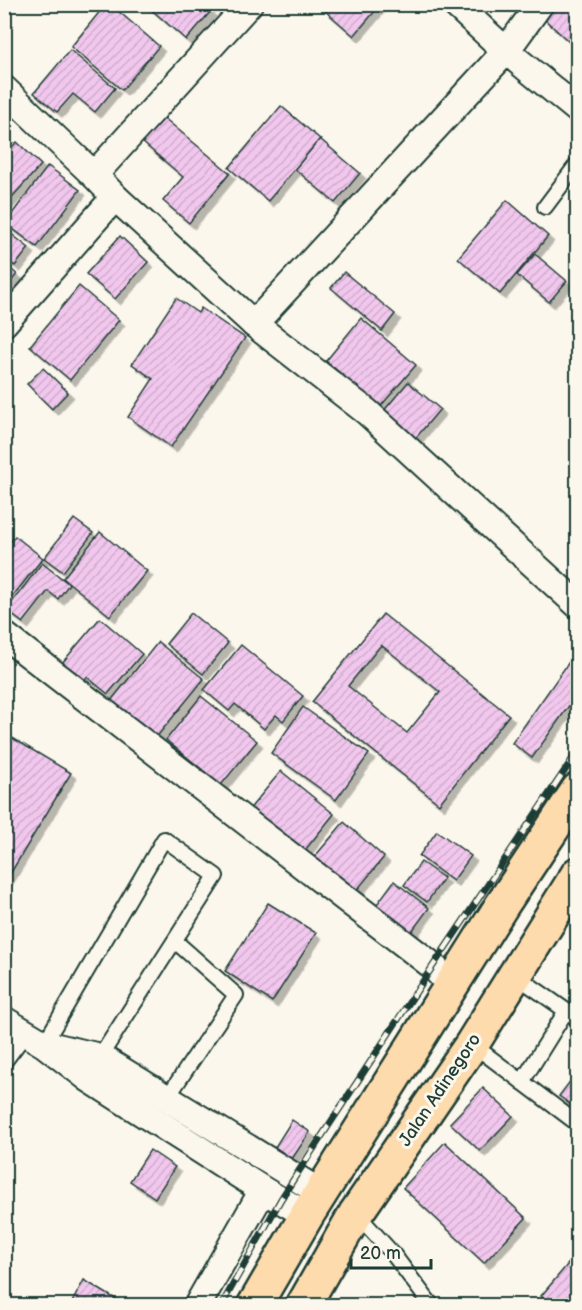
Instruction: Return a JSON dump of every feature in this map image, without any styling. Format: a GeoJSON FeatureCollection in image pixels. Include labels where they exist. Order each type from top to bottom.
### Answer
{"type":"FeatureCollection","features":[{"type":"Feature","properties":{"kind":"highway"},"geometry":{"type":"LineString","coordinates":[[254,1305],[314,1204],[502,905],[578,790]]}},
{"type":"Feature","properties":{"kind":"highway","name":"Jalan Adinegoro"},"geometry":{"type":"LineString","coordinates":[[303,1305],[356,1213],[472,1044],[578,874]]}},
{"type":"Feature","properties":{"kind":"street"},"geometry":{"type":"LineString","coordinates":[[94,175],[249,4]]}},
{"type":"Feature","properties":{"kind":"street"},"geometry":{"type":"LineString","coordinates":[[455,4],[506,51],[578,110]]}},
{"type":"Feature","properties":{"kind":"street"},"geometry":{"type":"LineString","coordinates":[[254,324],[506,51],[540,4]]}},
{"type":"Feature","properties":{"kind":"street"},"geometry":{"type":"LineString","coordinates":[[4,89],[115,197],[254,324],[367,412],[578,605]]}},
{"type":"Feature","properties":{"kind":"street"},"geometry":{"type":"LineString","coordinates":[[4,323],[115,197]]}},
{"type":"Feature","properties":{"kind":"street"},"geometry":{"type":"LineString","coordinates":[[4,635],[433,966],[452,986]]}},
{"type":"Feature","properties":{"kind":"street"},"geometry":{"type":"LineString","coordinates":[[25,1032],[94,1067],[167,1098],[231,1137],[314,1204]]}},
{"type":"Feature","properties":{"kind":"street"},"geometry":{"type":"LineString","coordinates":[[94,1067],[217,1160],[263,1190],[314,1204]]}},
{"type":"Feature","properties":{"kind":"street"},"geometry":{"type":"LineString","coordinates":[[217,1160],[231,1137]]}},
{"type":"Feature","properties":{"kind":"street"},"geometry":{"type":"LineString","coordinates":[[196,1305],[263,1190]]}},
{"type":"Feature","properties":{"kind":"lane"},"geometry":{"type":"LineString","coordinates":[[545,207],[578,163]]}},
{"type":"Feature","properties":{"kind":"lane"},"geometry":{"type":"LineString","coordinates":[[4,1062],[164,839],[216,876],[94,1067]]}},
{"type":"Feature","properties":{"kind":"lane"},"geometry":{"type":"LineString","coordinates":[[167,1098],[236,995],[175,940]]}},
{"type":"Feature","properties":{"kind":"lane"},"geometry":{"type":"LineString","coordinates":[[515,975],[572,1015],[522,1082]]}},
{"type":"Feature","properties":{"kind":"lane"},"geometry":{"type":"LineString","coordinates":[[472,1044],[578,1124]]}},
{"type":"Feature","properties":{"kind":"lane"},"geometry":{"type":"LineString","coordinates":[[356,1213],[393,1254],[432,1305]]}},
{"type":"Feature","properties":{"kind":"building"},"geometry":{"type":"Polygon","coordinates":[[[106,4],[110,4],[159,46],[122,90],[71,47],[106,4]]]}},
{"type":"Feature","properties":{"kind":"building"},"geometry":{"type":"Polygon","coordinates":[[[145,4],[203,4],[211,11],[186,40],[145,4]]]}},
{"type":"Feature","properties":{"kind":"building"},"geometry":{"type":"Polygon","coordinates":[[[327,4],[381,4],[354,36],[323,9],[327,4]]]}},
{"type":"Feature","properties":{"kind":"building"},"geometry":{"type":"Polygon","coordinates":[[[554,4],[578,4],[578,50],[542,17],[554,4]]]}},
{"type":"Feature","properties":{"kind":"building"},"geometry":{"type":"Polygon","coordinates":[[[70,50],[115,88],[95,112],[73,94],[57,112],[34,93],[70,50]]]}},
{"type":"Feature","properties":{"kind":"building"},"geometry":{"type":"Polygon","coordinates":[[[281,106],[320,139],[268,201],[229,168],[281,106]]]}},
{"type":"Feature","properties":{"kind":"building"},"geometry":{"type":"Polygon","coordinates":[[[163,117],[230,173],[189,223],[163,201],[183,177],[142,142],[163,117]]]}},
{"type":"Feature","properties":{"kind":"building"},"geometry":{"type":"Polygon","coordinates":[[[320,139],[360,173],[335,203],[295,169],[320,139]]]}},
{"type":"Feature","properties":{"kind":"building"},"geometry":{"type":"Polygon","coordinates":[[[17,142],[41,165],[4,206],[4,155],[17,142]]]}},
{"type":"Feature","properties":{"kind":"building"},"geometry":{"type":"Polygon","coordinates":[[[48,166],[80,190],[37,247],[5,223],[48,166]]]}},
{"type":"Feature","properties":{"kind":"building"},"geometry":{"type":"Polygon","coordinates":[[[507,200],[548,236],[500,294],[458,258],[507,200]]]}},
{"type":"Feature","properties":{"kind":"building"},"geometry":{"type":"Polygon","coordinates":[[[4,228],[29,248],[15,266],[4,258],[4,228]]]}},
{"type":"Feature","properties":{"kind":"building"},"geometry":{"type":"Polygon","coordinates":[[[120,236],[148,262],[115,299],[86,274],[120,236]]]}},
{"type":"Feature","properties":{"kind":"building"},"geometry":{"type":"Polygon","coordinates":[[[535,254],[567,281],[549,302],[517,275],[535,254]]]}},
{"type":"Feature","properties":{"kind":"building"},"geometry":{"type":"Polygon","coordinates":[[[4,264],[17,274],[4,290],[4,264]]]}},
{"type":"Feature","properties":{"kind":"building"},"geometry":{"type":"Polygon","coordinates":[[[344,272],[395,314],[382,331],[331,288],[344,272]]]}},
{"type":"Feature","properties":{"kind":"building"},"geometry":{"type":"Polygon","coordinates":[[[79,286],[119,320],[70,380],[30,346],[79,286]]]}},
{"type":"Feature","properties":{"kind":"building"},"geometry":{"type":"Polygon","coordinates":[[[176,298],[198,313],[201,308],[245,338],[171,447],[128,417],[153,379],[132,364],[176,298]]]}},
{"type":"Feature","properties":{"kind":"building"},"geometry":{"type":"Polygon","coordinates":[[[361,318],[416,365],[380,407],[326,361],[361,318]]]}},
{"type":"Feature","properties":{"kind":"building"},"geometry":{"type":"Polygon","coordinates":[[[43,368],[68,392],[52,409],[27,384],[43,368]]]}},
{"type":"Feature","properties":{"kind":"building"},"geometry":{"type":"Polygon","coordinates":[[[408,382],[440,409],[414,440],[382,413],[408,382]]]}},
{"type":"Feature","properties":{"kind":"building"},"geometry":{"type":"Polygon","coordinates":[[[74,519],[93,533],[63,572],[44,558],[74,519]]]}},
{"type":"Feature","properties":{"kind":"building"},"geometry":{"type":"Polygon","coordinates":[[[100,532],[147,571],[110,616],[63,578],[100,532]]]}},
{"type":"Feature","properties":{"kind":"building"},"geometry":{"type":"Polygon","coordinates":[[[15,536],[43,558],[4,607],[4,549],[15,536]]]}},
{"type":"Feature","properties":{"kind":"building"},"geometry":{"type":"Polygon","coordinates":[[[42,563],[69,584],[58,599],[48,591],[23,623],[6,610],[42,563]]]}},
{"type":"Feature","properties":{"kind":"building"},"geometry":{"type":"Polygon","coordinates":[[[191,613],[228,643],[203,674],[166,644],[191,613]]]}},
{"type":"Feature","properties":{"kind":"building"},"geometry":{"type":"Polygon","coordinates":[[[383,614],[509,715],[439,804],[312,702],[383,614]],[[381,645],[348,686],[407,733],[440,692],[381,645]]]}},
{"type":"Feature","properties":{"kind":"building"},"geometry":{"type":"Polygon","coordinates":[[[100,618],[142,654],[108,694],[87,677],[78,687],[57,669],[100,618]]]}},
{"type":"Feature","properties":{"kind":"building"},"geometry":{"type":"Polygon","coordinates":[[[158,642],[204,679],[155,739],[110,702],[158,642]]]}},
{"type":"Feature","properties":{"kind":"building"},"geometry":{"type":"Polygon","coordinates":[[[241,645],[303,696],[283,721],[276,715],[264,729],[235,704],[229,711],[204,690],[241,645]]]}},
{"type":"Feature","properties":{"kind":"building"},"geometry":{"type":"Polygon","coordinates":[[[578,649],[578,693],[532,758],[512,743],[578,649]]]}},
{"type":"Feature","properties":{"kind":"building"},"geometry":{"type":"Polygon","coordinates":[[[201,696],[257,741],[221,785],[166,740],[201,696]]]}},
{"type":"Feature","properties":{"kind":"building"},"geometry":{"type":"Polygon","coordinates":[[[303,707],[369,754],[336,800],[271,753],[303,707]]]}},
{"type":"Feature","properties":{"kind":"building"},"geometry":{"type":"Polygon","coordinates":[[[4,733],[71,773],[4,884],[4,733]]]}},
{"type":"Feature","properties":{"kind":"building"},"geometry":{"type":"Polygon","coordinates":[[[281,771],[334,814],[302,854],[248,811],[281,771]]]}},
{"type":"Feature","properties":{"kind":"building"},"geometry":{"type":"Polygon","coordinates":[[[344,822],[384,857],[352,896],[311,861],[344,822]]]}},
{"type":"Feature","properties":{"kind":"building"},"geometry":{"type":"Polygon","coordinates":[[[437,831],[471,856],[453,881],[419,856],[437,831]]]}},
{"type":"Feature","properties":{"kind":"building"},"geometry":{"type":"Polygon","coordinates":[[[421,862],[444,878],[427,902],[404,885],[421,862]]]}},
{"type":"Feature","properties":{"kind":"building"},"geometry":{"type":"Polygon","coordinates":[[[394,881],[429,908],[407,938],[372,911],[394,881]]]}},
{"type":"Feature","properties":{"kind":"building"},"geometry":{"type":"Polygon","coordinates":[[[268,903],[316,933],[272,1002],[225,971],[268,903]]]}},
{"type":"Feature","properties":{"kind":"building"},"geometry":{"type":"Polygon","coordinates":[[[578,1071],[578,1110],[559,1096],[578,1071]]]}},
{"type":"Feature","properties":{"kind":"building"},"geometry":{"type":"Polygon","coordinates":[[[483,1088],[513,1116],[480,1151],[450,1123],[483,1088]]]}},
{"type":"Feature","properties":{"kind":"building"},"geometry":{"type":"Polygon","coordinates":[[[292,1120],[310,1132],[292,1159],[275,1147],[292,1120]]]}},
{"type":"Feature","properties":{"kind":"building"},"geometry":{"type":"Polygon","coordinates":[[[445,1142],[526,1218],[484,1263],[403,1188],[445,1142]]]}},
{"type":"Feature","properties":{"kind":"building"},"geometry":{"type":"Polygon","coordinates":[[[150,1150],[175,1167],[155,1198],[130,1181],[150,1150]]]}},
{"type":"Feature","properties":{"kind":"building"},"geometry":{"type":"Polygon","coordinates":[[[573,1258],[578,1262],[578,1306],[552,1306],[541,1296],[573,1258]]]}},
{"type":"Feature","properties":{"kind":"building"},"geometry":{"type":"Polygon","coordinates":[[[84,1280],[127,1306],[70,1306],[84,1280]]]}},
{"type":"Feature","properties":{"kind":"railway"},"geometry":{"type":"LineString","coordinates":[[221,1306],[295,1177],[433,966],[578,751]]}}]}
